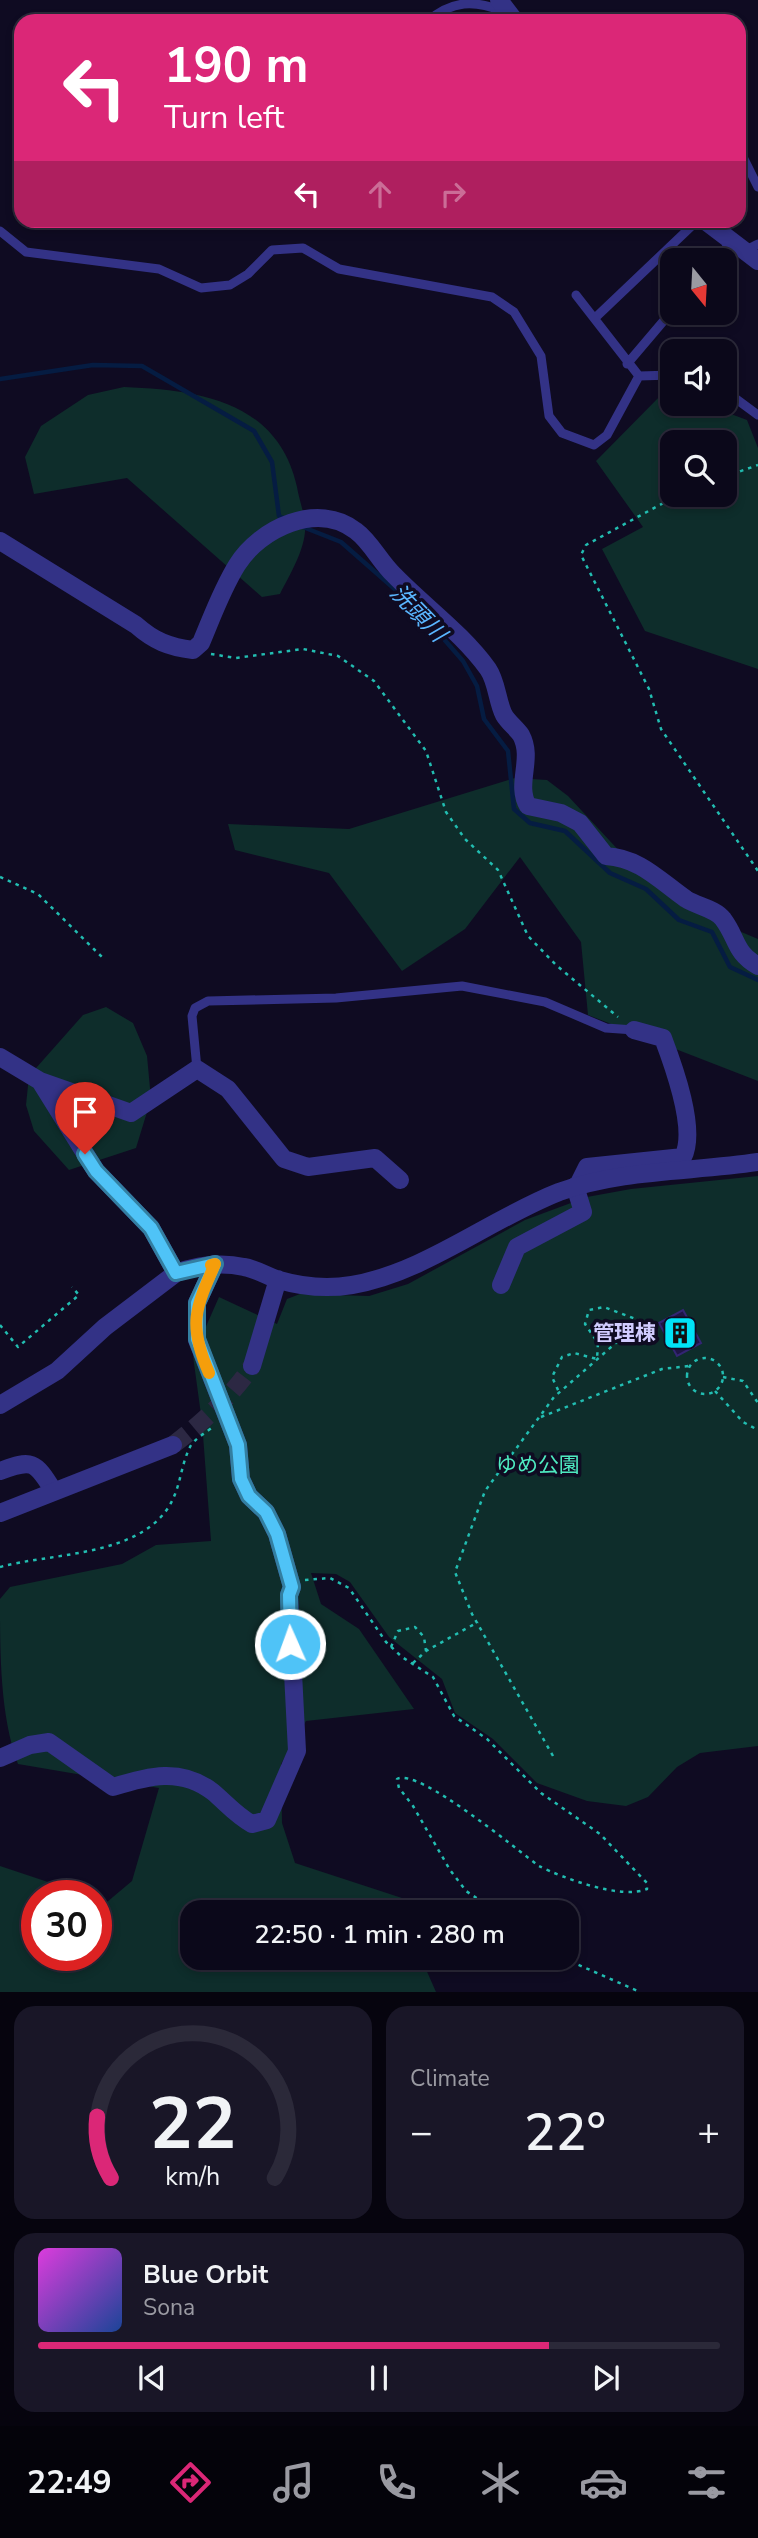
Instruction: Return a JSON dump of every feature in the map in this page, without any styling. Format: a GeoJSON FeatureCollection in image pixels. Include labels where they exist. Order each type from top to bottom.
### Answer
{"type":"FeatureCollection","features":[{"type":"Feature","properties":{"kind":"street"},"geometry":{"type":"LineString","coordinates":[[716,228],[748,249]]}},
{"type":"Feature","properties":{"kind":"street"},"geometry":{"type":"LineString","coordinates":[[0,541],[136,625],[153,640],[169,647],[193,650],[201,643],[237,564],[256,543],[292,523],[319,516],[336,520],[356,531],[393,575],[453,629],[490,671],[504,716],[520,735],[527,755],[522,795],[528,806],[561,813],[580,823],[606,856],[640,864],[688,900],[723,918],[742,956],[758,965]]}},
{"type":"Feature","properties":{"kind":"street"},"geometry":{"type":"LineString","coordinates":[[501,1285],[517,1247],[583,1212],[577,1186],[587,1167],[683,1157],[689,1146],[677,1076],[663,1038],[634,1030]]}},
{"type":"Feature","properties":{"kind":"street"},"geometry":{"type":"LineString","coordinates":[[0,1057],[40,1081],[131,1113],[197,1069],[228,1089],[284,1159],[308,1167],[375,1158],[400,1181]]}},
{"type":"Feature","properties":{"kind":"street"},"geometry":{"type":"LineString","coordinates":[[40,1081],[96,1171],[151,1228],[176,1273]]}},
{"type":"Feature","properties":{"kind":"street"},"geometry":{"type":"LineString","coordinates":[[0,1405],[57,1371],[105,1326],[176,1273],[215,1264],[246,1267],[278,1279],[313,1287],[350,1285],[383,1278],[518,1208],[577,1186],[613,1178],[758,1162]]}},
{"type":"Feature","properties":{"kind":"street"},"geometry":{"type":"LineString","coordinates":[[0,1758],[30,1745],[49,1742],[113,1787],[153,1775],[190,1779],[214,1793],[252,1824],[267,1820],[287,1780],[297,1751],[289,1595],[292,1587],[277,1534],[266,1512],[249,1496],[241,1479],[238,1445],[197,1339],[197,1303],[215,1264]]}},
{"type":"Feature","properties":{"kind":"street"},"geometry":{"type":"LineString","coordinates":[[252,1366],[278,1279]]}},
{"type":"Feature","properties":{"kind":"street"},"geometry":{"type":"LineString","coordinates":[[0,1513],[173,1445]]}},
{"type":"Feature","properties":{"kind":"street"},"geometry":{"type":"LineString","coordinates":[[0,1471],[25,1462],[37,1466],[54,1490]]}},
{"type":"Feature","properties":{"kind":"lane"},"geometry":{"type":"LineString","coordinates":[[440,14],[451,8],[479,1],[507,11]]}},
{"type":"Feature","properties":{"kind":"lane"},"geometry":{"type":"LineString","coordinates":[[746,163],[758,187]]}},
{"type":"Feature","properties":{"kind":"lane"},"geometry":{"type":"LineString","coordinates":[[595,318],[690,228]]}},
{"type":"Feature","properties":{"kind":"lane"},"geometry":{"type":"LineString","coordinates":[[0,231],[26,252],[159,269],[201,288],[230,285],[248,274],[272,250],[303,248],[339,269],[492,298],[514,312],[541,356],[550,416],[562,433],[594,444],[607,435],[639,376]]}},
{"type":"Feature","properties":{"kind":"lane"},"geometry":{"type":"LineString","coordinates":[[576,295],[627,364],[639,376],[660,375]]}},
{"type":"Feature","properties":{"kind":"lane"},"geometry":{"type":"LineString","coordinates":[[627,364],[660,326]]}},
{"type":"Feature","properties":{"kind":"lane"},"geometry":{"type":"LineString","coordinates":[[737,400],[758,415]]}},
{"type":"Feature","properties":{"kind":"lane"},"geometry":{"type":"LineString","coordinates":[[197,1069],[192,1016],[195,1008],[208,1001],[336,998],[462,986],[545,1002],[606,1028],[634,1030]]}},
{"type":"Feature","properties":{"kind":"path"},"geometry":{"type":"LineString","coordinates":[[737,472],[758,465]]}},
{"type":"Feature","properties":{"kind":"path"},"geometry":{"type":"LineString","coordinates":[[660,505],[586,545],[581,555],[588,575],[620,629],[649,690],[661,729],[758,871]]}},
{"type":"Feature","properties":{"kind":"path"},"geometry":{"type":"LineString","coordinates":[[193,650],[236,658],[303,649],[338,656],[373,681],[426,751],[446,812],[465,839],[498,870],[528,936],[556,965],[634,1030]]}},
{"type":"Feature","properties":{"kind":"path"},"geometry":{"type":"LineString","coordinates":[[0,877],[38,894],[103,958]]}},
{"type":"Feature","properties":{"kind":"path"},"geometry":{"type":"LineString","coordinates":[[0,1325],[18,1347],[79,1295],[72,1287]]}},
{"type":"Feature","properties":{"kind":"path"},"geometry":{"type":"LineString","coordinates":[[553,1756],[478,1622],[456,1578],[456,1567],[485,1491],[559,1392],[597,1359],[640,1321],[604,1307],[589,1310],[585,1324],[598,1343],[597,1359]]}},
{"type":"Feature","properties":{"kind":"path"},"geometry":{"type":"LineString","coordinates":[[559,1392],[552,1377],[562,1357],[574,1353],[597,1359]]}},
{"type":"Feature","properties":{"kind":"path"},"geometry":{"type":"LineString","coordinates":[[708,1358],[720,1365],[723,1377],[715,1391],[702,1394],[690,1386],[687,1373],[690,1366],[694,1361],[708,1358]]}},
{"type":"Feature","properties":{"kind":"path"},"geometry":{"type":"LineString","coordinates":[[540,1418],[662,1369],[690,1366]]}},
{"type":"Feature","properties":{"kind":"path"},"geometry":{"type":"LineString","coordinates":[[723,1377],[743,1381],[758,1403]]}},
{"type":"Feature","properties":{"kind":"path"},"geometry":{"type":"LineString","coordinates":[[715,1391],[743,1422],[758,1430]]}},
{"type":"Feature","properties":{"kind":"path"},"geometry":{"type":"LineString","coordinates":[[0,1567],[37,1559],[76,1556],[118,1543],[151,1525],[167,1509],[181,1482],[190,1445],[227,1415]]}},
{"type":"Feature","properties":{"kind":"path"},"geometry":{"type":"LineString","coordinates":[[751,1426],[758,1420]]}},
{"type":"Feature","properties":{"kind":"path"},"geometry":{"type":"LineString","coordinates":[[292,1587],[299,1581],[318,1576],[340,1581],[349,1588],[391,1647],[438,1684],[454,1716],[487,1739],[541,1793],[600,1834],[647,1883],[647,1889],[642,1891],[599,1888],[556,1875],[539,1866],[434,1789],[410,1777],[397,1779],[399,1788],[413,1806],[450,1870],[466,1891],[480,1900]]}},
{"type":"Feature","properties":{"kind":"path"},"geometry":{"type":"LineString","coordinates":[[412,1664],[425,1651],[478,1622]]}},
{"type":"Feature","properties":{"kind":"path"},"geometry":{"type":"LineString","coordinates":[[391,1647],[398,1631],[415,1627],[424,1637],[425,1651]]}},
{"type":"Feature","properties":{"kind":"path"},"geometry":{"type":"LineString","coordinates":[[579,1965],[640,1992]]}},
{"type":"Feature","properties":{"kind":"green space"},"geometry":{"type":"Polygon","coordinates":[[[124,387],[207,397],[254,418],[272,436],[287,458],[305,524],[301,551],[280,594],[262,597],[127,478],[34,494],[25,457],[41,426],[88,395],[124,387]]]}},
{"type":"Feature","properties":{"kind":"green space"},"geometry":{"type":"Polygon","coordinates":[[[660,396],[660,416],[736,416],[747,420],[758,448],[758,669],[645,631],[602,549],[643,527],[596,461],[660,396]]]}},
{"type":"Feature","properties":{"kind":"green space"},"geometry":{"type":"Polygon","coordinates":[[[515,778],[547,780],[568,796],[637,870],[739,931],[758,939],[758,1081],[588,1015],[581,942],[520,857],[465,929],[402,971],[329,873],[235,850],[228,824],[349,829],[515,778]]]}},
{"type":"Feature","properties":{"kind":"green space"},"geometry":{"type":"Polygon","coordinates":[[[106,1007],[133,1023],[147,1056],[151,1099],[136,1148],[69,1170],[34,1131],[26,1105],[29,1076],[83,1015],[106,1007]]]}},
{"type":"Feature","properties":{"kind":"green space","name":"ゆめ公園"},"geometry":{"type":"Polygon","coordinates":[[[758,1176],[758,1746],[700,1753],[677,1767],[648,1797],[626,1806],[587,1801],[537,1783],[493,1739],[455,1713],[442,1679],[389,1637],[350,1582],[336,1574],[311,1573],[321,1604],[359,1629],[414,1709],[306,1721],[281,1764],[282,1823],[295,1863],[405,1900],[180,1900],[180,1970],[426,1970],[436,1992],[0,1992],[0,1866],[42,1880],[21,1880],[21,1971],[112,1971],[112,1898],[132,1881],[159,1788],[18,1764],[4,1705],[0,1599],[10,1587],[122,1564],[156,1545],[211,1541],[202,1422],[193,1356],[219,1297],[277,1324],[287,1299],[300,1294],[369,1296],[408,1284],[525,1220],[587,1197],[631,1189],[758,1176]]]}},
{"type":"Feature","properties":{"kind":"building","name":"管理棟"},"geometry":{"type":"Polygon","coordinates":[[[683,1310],[701,1343],[677,1356],[659,1323],[683,1310]]]}},
{"type":"Feature","properties":{"kind":"waterway","name":"洗頭川"},"geometry":{"type":"LineString","coordinates":[[0,379],[93,365],[142,366],[254,431],[272,462],[279,516],[285,519]]}},
{"type":"Feature","properties":{"kind":"waterway","name":"洗頭川"},"geometry":{"type":"LineString","coordinates":[[303,527],[341,542],[406,599]]}},
{"type":"Feature","properties":{"kind":"waterway","name":"洗頭川"},"geometry":{"type":"LineString","coordinates":[[415,606],[463,661],[477,686],[484,719],[508,751],[514,809],[530,823],[565,831],[610,873],[646,889],[679,920],[712,932],[730,967],[758,980]]}},
{"type":"Feature","properties":{"kind":"tunnel"},"geometry":{"type":"LineString","coordinates":[[173,1445],[216,1408],[252,1366]]}},
{"type":"Feature","properties":{"kind":"slow traffic"},"geometry":{"type":"LineString","coordinates":[[209,1373],[197,1339],[196,1320],[197,1303],[215,1264],[211,1265]]}},
{"type":"Feature","properties":{"kind":"place","name":"管理棟"},"geometry":{"type":"Point","coordinates":[680,1333]}},
{"type":"Feature","properties":{"kind":"route"},"geometry":{"type":"LineString","coordinates":[[85,1154],[96,1171],[151,1228],[176,1273],[215,1264],[197,1303],[197,1339],[238,1445],[241,1479],[249,1496],[266,1512],[277,1534],[292,1587],[289,1595],[290,1644]]}}]}
